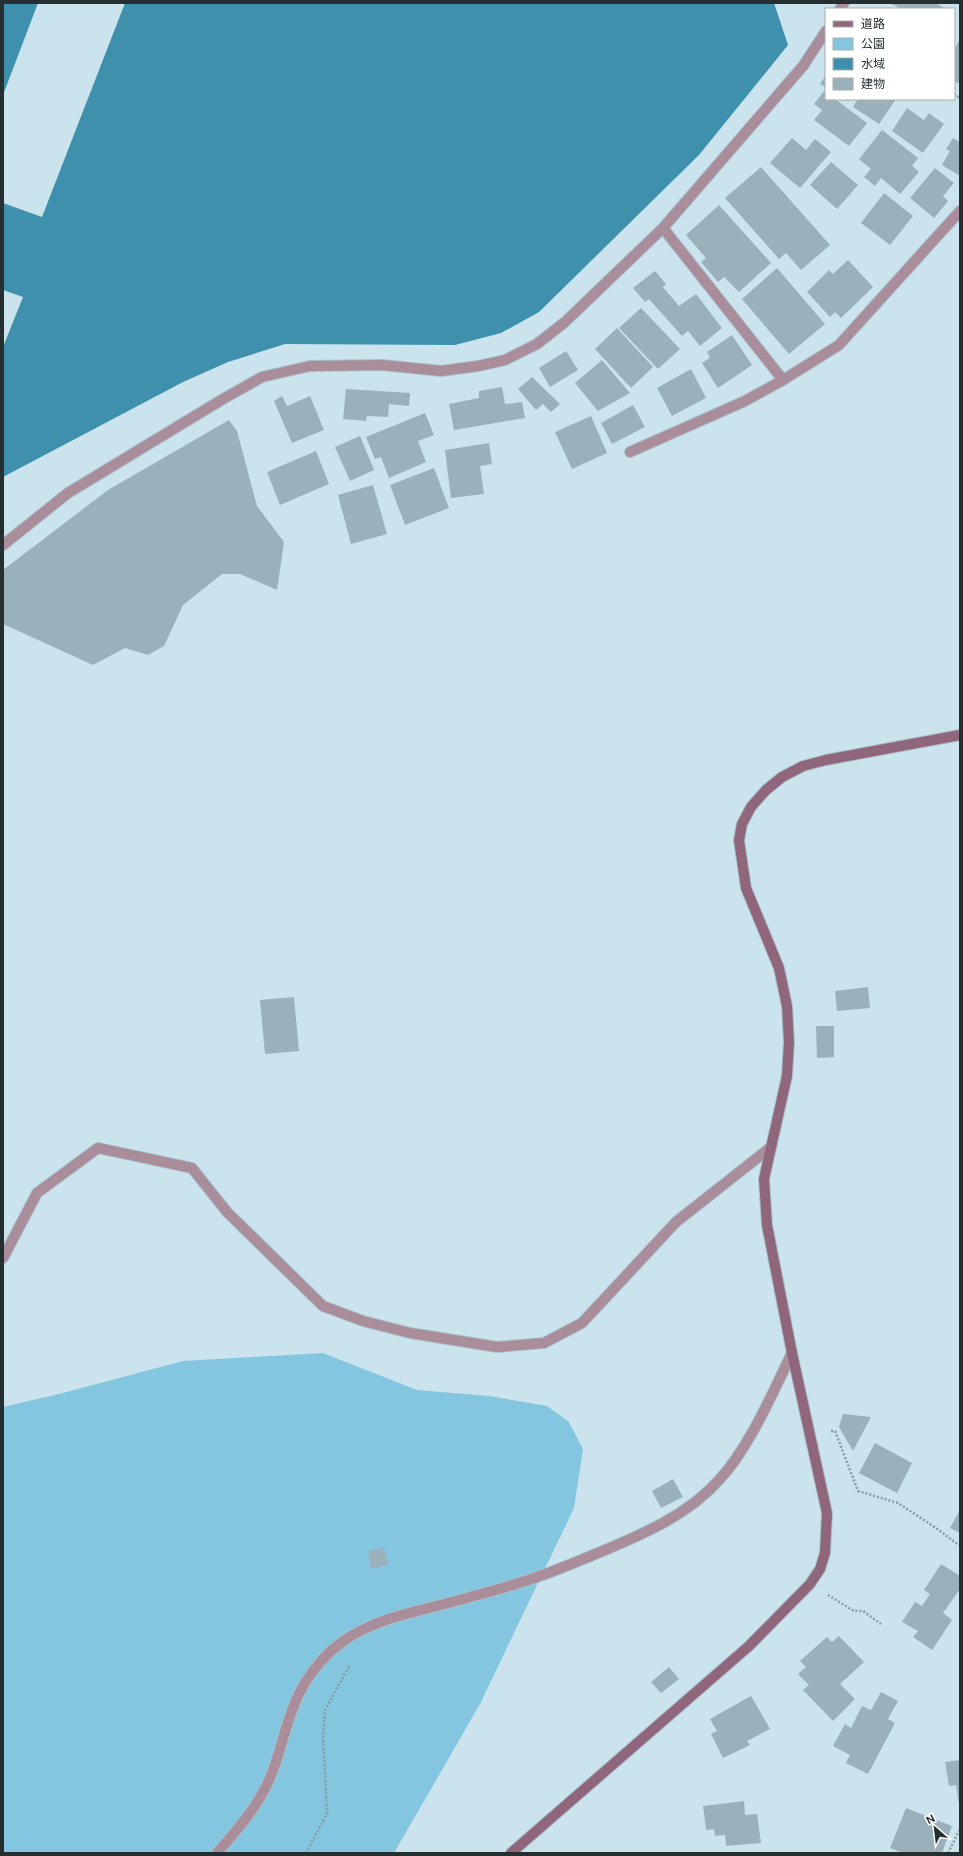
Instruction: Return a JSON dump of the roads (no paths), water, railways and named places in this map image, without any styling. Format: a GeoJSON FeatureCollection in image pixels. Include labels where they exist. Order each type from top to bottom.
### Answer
{"type":"FeatureCollection","features":[{"type":"Feature","properties":{"kind":"street"},"geometry":{"type":"LineString","coordinates":[[3,545],[68,493],[262,377],[310,366],[382,366],[441,371],[478,366],[505,360],[537,344],[565,322],[663,228],[803,66],[825,33]]}},
{"type":"Feature","properties":{"kind":"street"},"geometry":{"type":"LineString","coordinates":[[630,452],[745,401],[783,380],[839,345],[960,212]]}},
{"type":"Feature","properties":{"kind":"street"},"geometry":{"type":"LineString","coordinates":[[663,228],[783,380]]}},
{"type":"Feature","properties":{"kind":"street"},"geometry":{"type":"LineString","coordinates":[[511,1853],[749,1646],[810,1584],[820,1569],[825,1553],[827,1513],[792,1354],[767,1225],[764,1179],[787,1076],[789,1042],[787,1006],[779,968],[746,888],[739,840],[742,824],[751,807],[766,790],[782,777],[803,766],[826,760],[960,735]]}},
{"type":"Feature","properties":{"kind":"street"},"geometry":{"type":"LineString","coordinates":[[3,1258],[37,1193],[98,1148],[192,1168],[228,1212],[323,1306],[363,1321],[410,1333],[497,1347],[544,1343],[582,1323],[676,1222],[771,1147]]}},
{"type":"Feature","properties":{"kind":"street"},"geometry":{"type":"LineString","coordinates":[[217,1853],[257,1805],[272,1773],[295,1702],[309,1677],[328,1653],[350,1636],[383,1621],[538,1577],[627,1541],[666,1523],[693,1504],[718,1482],[736,1459],[771,1397],[792,1354]]}},
{"type":"Feature","properties":{"kind":"water"},"geometry":{"type":"Polygon","coordinates":[[[3,3],[774,3],[788,45],[699,155],[539,312],[501,333],[455,345],[285,344],[228,362],[183,382],[3,477],[3,3]]]}}]}
